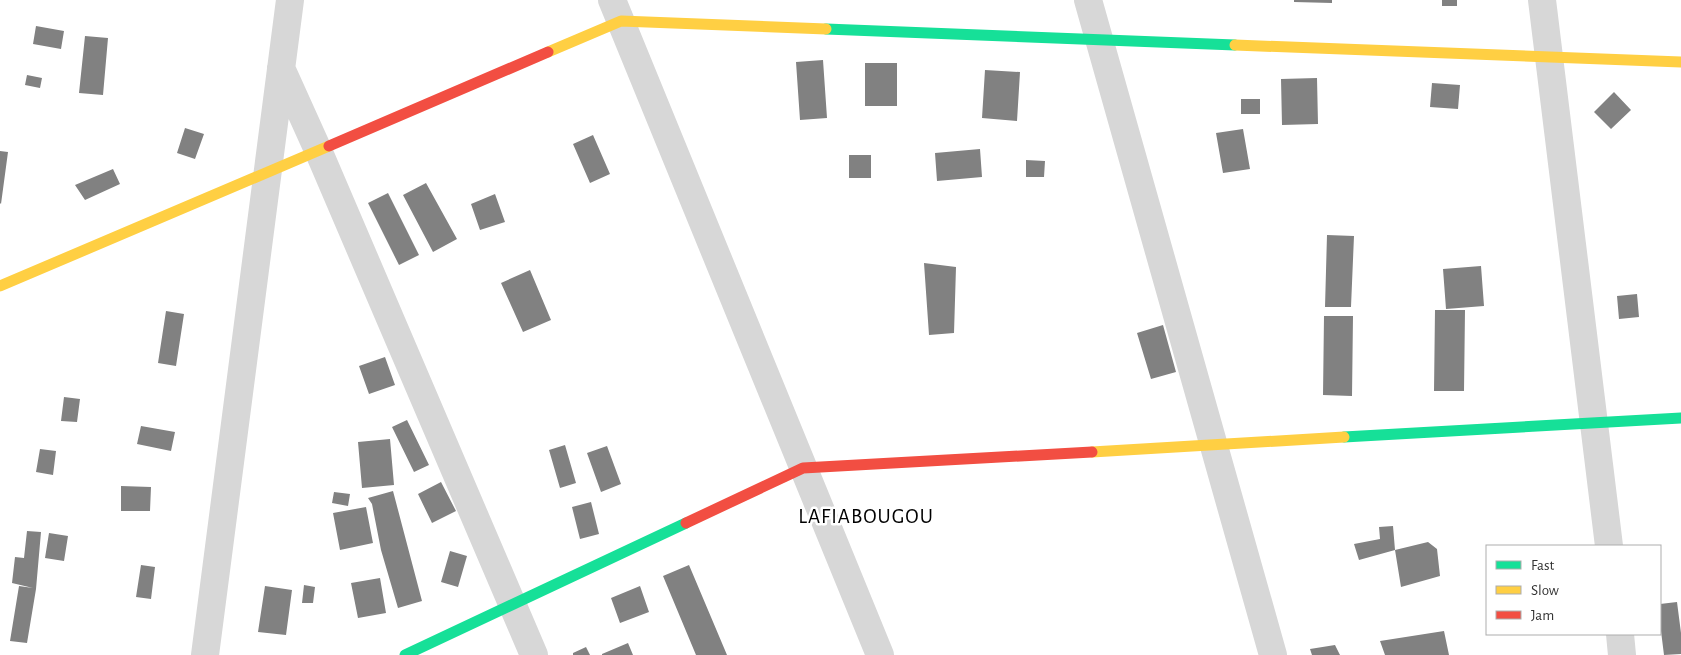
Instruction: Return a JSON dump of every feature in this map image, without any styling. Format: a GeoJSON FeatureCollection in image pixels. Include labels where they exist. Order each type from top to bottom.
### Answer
{"type":"FeatureCollection","features":[{"type":"Feature","properties":{"kind":"street"},"geometry":{"type":"LineString","coordinates":[[205,655],[290,0]]}},
{"type":"Feature","properties":{"kind":"street"},"geometry":{"type":"LineString","coordinates":[[1088,0],[1273,655]]}},
{"type":"Feature","properties":{"kind":"street"},"geometry":{"type":"LineString","coordinates":[[1542,0],[1609,545]]}},
{"type":"Feature","properties":{"kind":"street"},"geometry":{"type":"LineString","coordinates":[[616,10],[880,655]]}},
{"type":"Feature","properties":{"kind":"street"},"geometry":{"type":"LineString","coordinates":[[0,286],[318,150],[616,10],[1100,40],[1681,62]]}},
{"type":"Feature","properties":{"kind":"street"},"geometry":{"type":"LineString","coordinates":[[281,68],[318,150],[534,655]]}},
{"type":"Feature","properties":{"kind":"street"},"geometry":{"type":"LineString","coordinates":[[404,655],[803,468],[1681,418]]}},
{"type":"Feature","properties":{"kind":"street"},"geometry":{"type":"LineString","coordinates":[[1620,635],[1622,655]]}},
{"type":"Feature","properties":{"kind":"building"},"geometry":{"type":"Polygon","coordinates":[[[1294,0],[1332,0],[1332,3],[1294,2],[1294,0]]]}},
{"type":"Feature","properties":{"kind":"building"},"geometry":{"type":"Polygon","coordinates":[[[1442,0],[1457,0],[1457,6],[1442,6],[1442,0]]]}},
{"type":"Feature","properties":{"kind":"building"},"geometry":{"type":"Polygon","coordinates":[[[36,26],[64,31],[61,49],[33,44],[36,26]]]}},
{"type":"Feature","properties":{"kind":"building"},"geometry":{"type":"Polygon","coordinates":[[[85,36],[108,38],[103,95],[79,93],[85,36]]]}},
{"type":"Feature","properties":{"kind":"building"},"geometry":{"type":"Polygon","coordinates":[[[823,60],[827,118],[800,120],[796,62],[823,60]]]}},
{"type":"Feature","properties":{"kind":"building"},"geometry":{"type":"Polygon","coordinates":[[[865,63],[897,63],[897,106],[865,106],[865,63]]]}},
{"type":"Feature","properties":{"kind":"building"},"geometry":{"type":"Polygon","coordinates":[[[985,70],[1020,72],[1017,121],[982,118],[985,70]]]}},
{"type":"Feature","properties":{"kind":"building"},"geometry":{"type":"Polygon","coordinates":[[[27,75],[42,78],[40,88],[25,85],[27,75]]]}},
{"type":"Feature","properties":{"kind":"building"},"geometry":{"type":"Polygon","coordinates":[[[1317,78],[1318,124],[1282,125],[1281,79],[1317,78]]]}},
{"type":"Feature","properties":{"kind":"building"},"geometry":{"type":"Polygon","coordinates":[[[1432,83],[1460,85],[1458,109],[1430,107],[1432,83]]]}},
{"type":"Feature","properties":{"kind":"building"},"geometry":{"type":"Polygon","coordinates":[[[1614,92],[1631,110],[1611,129],[1594,112],[1614,92]]]}},
{"type":"Feature","properties":{"kind":"building"},"geometry":{"type":"Polygon","coordinates":[[[1241,99],[1260,99],[1260,114],[1241,114],[1241,99]]]}},
{"type":"Feature","properties":{"kind":"building"},"geometry":{"type":"Polygon","coordinates":[[[185,128],[204,134],[195,159],[177,153],[185,128]]]}},
{"type":"Feature","properties":{"kind":"building"},"geometry":{"type":"Polygon","coordinates":[[[1243,129],[1250,169],[1223,173],[1216,133],[1243,129]]]}},
{"type":"Feature","properties":{"kind":"building"},"geometry":{"type":"Polygon","coordinates":[[[593,135],[610,174],[590,183],[573,144],[593,135]]]}},
{"type":"Feature","properties":{"kind":"building"},"geometry":{"type":"Polygon","coordinates":[[[980,149],[982,177],[937,181],[935,153],[980,149]]]}},
{"type":"Feature","properties":{"kind":"building"},"geometry":{"type":"Polygon","coordinates":[[[0,151],[8,152],[1,204],[0,203],[0,151]]]}},
{"type":"Feature","properties":{"kind":"building"},"geometry":{"type":"Polygon","coordinates":[[[849,155],[871,155],[871,178],[849,178],[849,155]]]}},
{"type":"Feature","properties":{"kind":"building"},"geometry":{"type":"Polygon","coordinates":[[[1026,160],[1045,161],[1044,177],[1026,177],[1026,160]]]}},
{"type":"Feature","properties":{"kind":"building"},"geometry":{"type":"Polygon","coordinates":[[[113,169],[120,184],[85,200],[75,185],[113,169]]]}},
{"type":"Feature","properties":{"kind":"building"},"geometry":{"type":"Polygon","coordinates":[[[426,183],[457,239],[433,252],[403,195],[426,183]]]}},
{"type":"Feature","properties":{"kind":"building"},"geometry":{"type":"Polygon","coordinates":[[[388,193],[419,255],[399,265],[368,203],[388,193]]]}},
{"type":"Feature","properties":{"kind":"building"},"geometry":{"type":"Polygon","coordinates":[[[495,194],[505,222],[480,230],[471,204],[495,194]]]}},
{"type":"Feature","properties":{"kind":"building"},"geometry":{"type":"Polygon","coordinates":[[[1327,235],[1354,236],[1351,307],[1325,307],[1327,235]]]}},
{"type":"Feature","properties":{"kind":"building"},"geometry":{"type":"Polygon","coordinates":[[[924,263],[956,267],[954,333],[929,335],[924,263]]]}},
{"type":"Feature","properties":{"kind":"building"},"geometry":{"type":"Polygon","coordinates":[[[1481,266],[1484,306],[1446,309],[1443,269],[1481,266]]]}},
{"type":"Feature","properties":{"kind":"building"},"geometry":{"type":"Polygon","coordinates":[[[530,270],[551,320],[523,332],[501,283],[530,270]]]}},
{"type":"Feature","properties":{"kind":"building"},"geometry":{"type":"Polygon","coordinates":[[[1637,294],[1639,317],[1619,319],[1617,296],[1637,294]]]}},
{"type":"Feature","properties":{"kind":"building"},"geometry":{"type":"Polygon","coordinates":[[[1435,310],[1465,310],[1464,391],[1434,391],[1435,310]]]}},
{"type":"Feature","properties":{"kind":"building"},"geometry":{"type":"Polygon","coordinates":[[[166,311],[184,314],[176,366],[158,363],[166,311]]]}},
{"type":"Feature","properties":{"kind":"building"},"geometry":{"type":"Polygon","coordinates":[[[1324,316],[1353,316],[1352,396],[1323,395],[1324,316]]]}},
{"type":"Feature","properties":{"kind":"building"},"geometry":{"type":"Polygon","coordinates":[[[1163,325],[1176,372],[1151,379],[1137,333],[1163,325]]]}},
{"type":"Feature","properties":{"kind":"building"},"geometry":{"type":"Polygon","coordinates":[[[385,357],[395,385],[369,394],[359,366],[385,357]]]}},
{"type":"Feature","properties":{"kind":"building"},"geometry":{"type":"Polygon","coordinates":[[[64,397],[80,399],[77,422],[61,421],[64,397]]]}},
{"type":"Feature","properties":{"kind":"building"},"geometry":{"type":"Polygon","coordinates":[[[407,420],[429,465],[414,472],[392,427],[407,420]]]}},
{"type":"Feature","properties":{"kind":"building"},"geometry":{"type":"Polygon","coordinates":[[[141,426],[175,432],[171,451],[137,444],[141,426]]]}},
{"type":"Feature","properties":{"kind":"building"},"geometry":{"type":"Polygon","coordinates":[[[390,439],[394,485],[362,488],[358,442],[390,439]]]}},
{"type":"Feature","properties":{"kind":"building"},"geometry":{"type":"Polygon","coordinates":[[[565,445],[576,483],[560,488],[549,450],[565,445]]]}},
{"type":"Feature","properties":{"kind":"building"},"geometry":{"type":"Polygon","coordinates":[[[607,446],[621,484],[601,492],[587,453],[607,446]]]}},
{"type":"Feature","properties":{"kind":"building"},"geometry":{"type":"Polygon","coordinates":[[[40,449],[56,451],[53,475],[36,472],[40,449]]]}},
{"type":"Feature","properties":{"kind":"building"},"geometry":{"type":"Polygon","coordinates":[[[441,482],[456,511],[432,523],[418,494],[441,482]]]}},
{"type":"Feature","properties":{"kind":"building"},"geometry":{"type":"Polygon","coordinates":[[[121,486],[151,487],[150,511],[121,511],[121,486]]]}},
{"type":"Feature","properties":{"kind":"building"},"geometry":{"type":"Polygon","coordinates":[[[393,491],[422,601],[398,608],[381,550],[372,504],[368,498],[393,491]]]}},
{"type":"Feature","properties":{"kind":"building"},"geometry":{"type":"Polygon","coordinates":[[[334,492],[350,494],[348,506],[332,503],[334,492]]]}},
{"type":"Feature","properties":{"kind":"building"},"geometry":{"type":"Polygon","coordinates":[[[591,502],[599,534],[580,539],[572,507],[591,502]]]}},
{"type":"Feature","properties":{"kind":"building"},"geometry":{"type":"Polygon","coordinates":[[[366,507],[373,543],[340,550],[333,513],[366,507]]]}},
{"type":"Feature","properties":{"kind":"building"},"geometry":{"type":"Polygon","coordinates":[[[1393,526],[1395,550],[1359,560],[1354,544],[1380,539],[1379,527],[1393,526]]]}},
{"type":"Feature","properties":{"kind":"building"},"geometry":{"type":"Polygon","coordinates":[[[27,531],[41,532],[36,589],[27,643],[10,641],[19,586],[33,588],[12,583],[15,557],[24,558],[27,531]]]}},
{"type":"Feature","properties":{"kind":"building"},"geometry":{"type":"Polygon","coordinates":[[[49,533],[68,536],[64,561],[45,558],[49,533]]]}},
{"type":"Feature","properties":{"kind":"building"},"geometry":{"type":"Polygon","coordinates":[[[1428,542],[1437,549],[1440,576],[1401,587],[1395,550],[1428,542]]]}},
{"type":"Feature","properties":{"kind":"building"},"geometry":{"type":"Polygon","coordinates":[[[450,551],[467,556],[458,587],[441,582],[450,551]]]}},
{"type":"Feature","properties":{"kind":"building"},"geometry":{"type":"Polygon","coordinates":[[[141,565],[155,567],[151,599],[136,597],[141,565]]]}},
{"type":"Feature","properties":{"kind":"building"},"geometry":{"type":"Polygon","coordinates":[[[689,565],[727,655],[696,655],[663,576],[689,565]]]}},
{"type":"Feature","properties":{"kind":"building"},"geometry":{"type":"Polygon","coordinates":[[[380,578],[386,613],[358,618],[351,583],[380,578]]]}},
{"type":"Feature","properties":{"kind":"building"},"geometry":{"type":"Polygon","coordinates":[[[304,585],[315,587],[313,603],[302,603],[304,585]]]}},
{"type":"Feature","properties":{"kind":"building"},"geometry":{"type":"Polygon","coordinates":[[[265,586],[292,590],[286,635],[258,632],[265,586]]]}},
{"type":"Feature","properties":{"kind":"building"},"geometry":{"type":"Polygon","coordinates":[[[640,586],[649,612],[620,623],[611,598],[640,586]]]}},
{"type":"Feature","properties":{"kind":"building"},"geometry":{"type":"Polygon","coordinates":[[[1677,602],[1681,633],[1681,654],[1664,655],[1661,631],[1661,604],[1677,602]]]}},
{"type":"Feature","properties":{"kind":"building"},"geometry":{"type":"Polygon","coordinates":[[[1444,631],[1449,655],[1385,655],[1380,641],[1444,631]]]}},
{"type":"Feature","properties":{"kind":"building"},"geometry":{"type":"Polygon","coordinates":[[[628,643],[633,655],[602,655],[602,654],[628,643]]]}},
{"type":"Feature","properties":{"kind":"building"},"geometry":{"type":"Polygon","coordinates":[[[1335,645],[1340,655],[1312,655],[1310,649],[1335,645]]]}},
{"type":"Feature","properties":{"kind":"building"},"geometry":{"type":"Polygon","coordinates":[[[586,647],[590,655],[573,655],[573,653],[586,647]]]}},
{"type":"Feature","properties":{"kind":"traffic: fast"},"geometry":{"type":"LineString","coordinates":[[826,29],[1235,45]]}},
{"type":"Feature","properties":{"kind":"traffic: fast"},"geometry":{"type":"LineString","coordinates":[[1344,437],[1681,418]]}},
{"type":"Feature","properties":{"kind":"traffic: fast"},"geometry":{"type":"LineString","coordinates":[[405,655],[686,523]]}},
{"type":"Feature","properties":{"kind":"traffic: slow"},"geometry":{"type":"LineString","coordinates":[[548,52],[621,21],[826,29]]}},
{"type":"Feature","properties":{"kind":"traffic: slow"},"geometry":{"type":"LineString","coordinates":[[1235,45],[1681,62]]}},
{"type":"Feature","properties":{"kind":"traffic: slow"},"geometry":{"type":"LineString","coordinates":[[0,286],[329,146]]}},
{"type":"Feature","properties":{"kind":"traffic: slow"},"geometry":{"type":"LineString","coordinates":[[1092,452],[1344,437]]}},
{"type":"Feature","properties":{"kind":"traffic: jam"},"geometry":{"type":"LineString","coordinates":[[329,146],[548,52]]}},
{"type":"Feature","properties":{"kind":"traffic: jam"},"geometry":{"type":"LineString","coordinates":[[686,523],[803,468],[1092,452]]}},
{"type":"Feature","properties":{"kind":"district","name":"LAFIABOUGOU"},"geometry":{"type":"Point","coordinates":[866,516]}}]}
